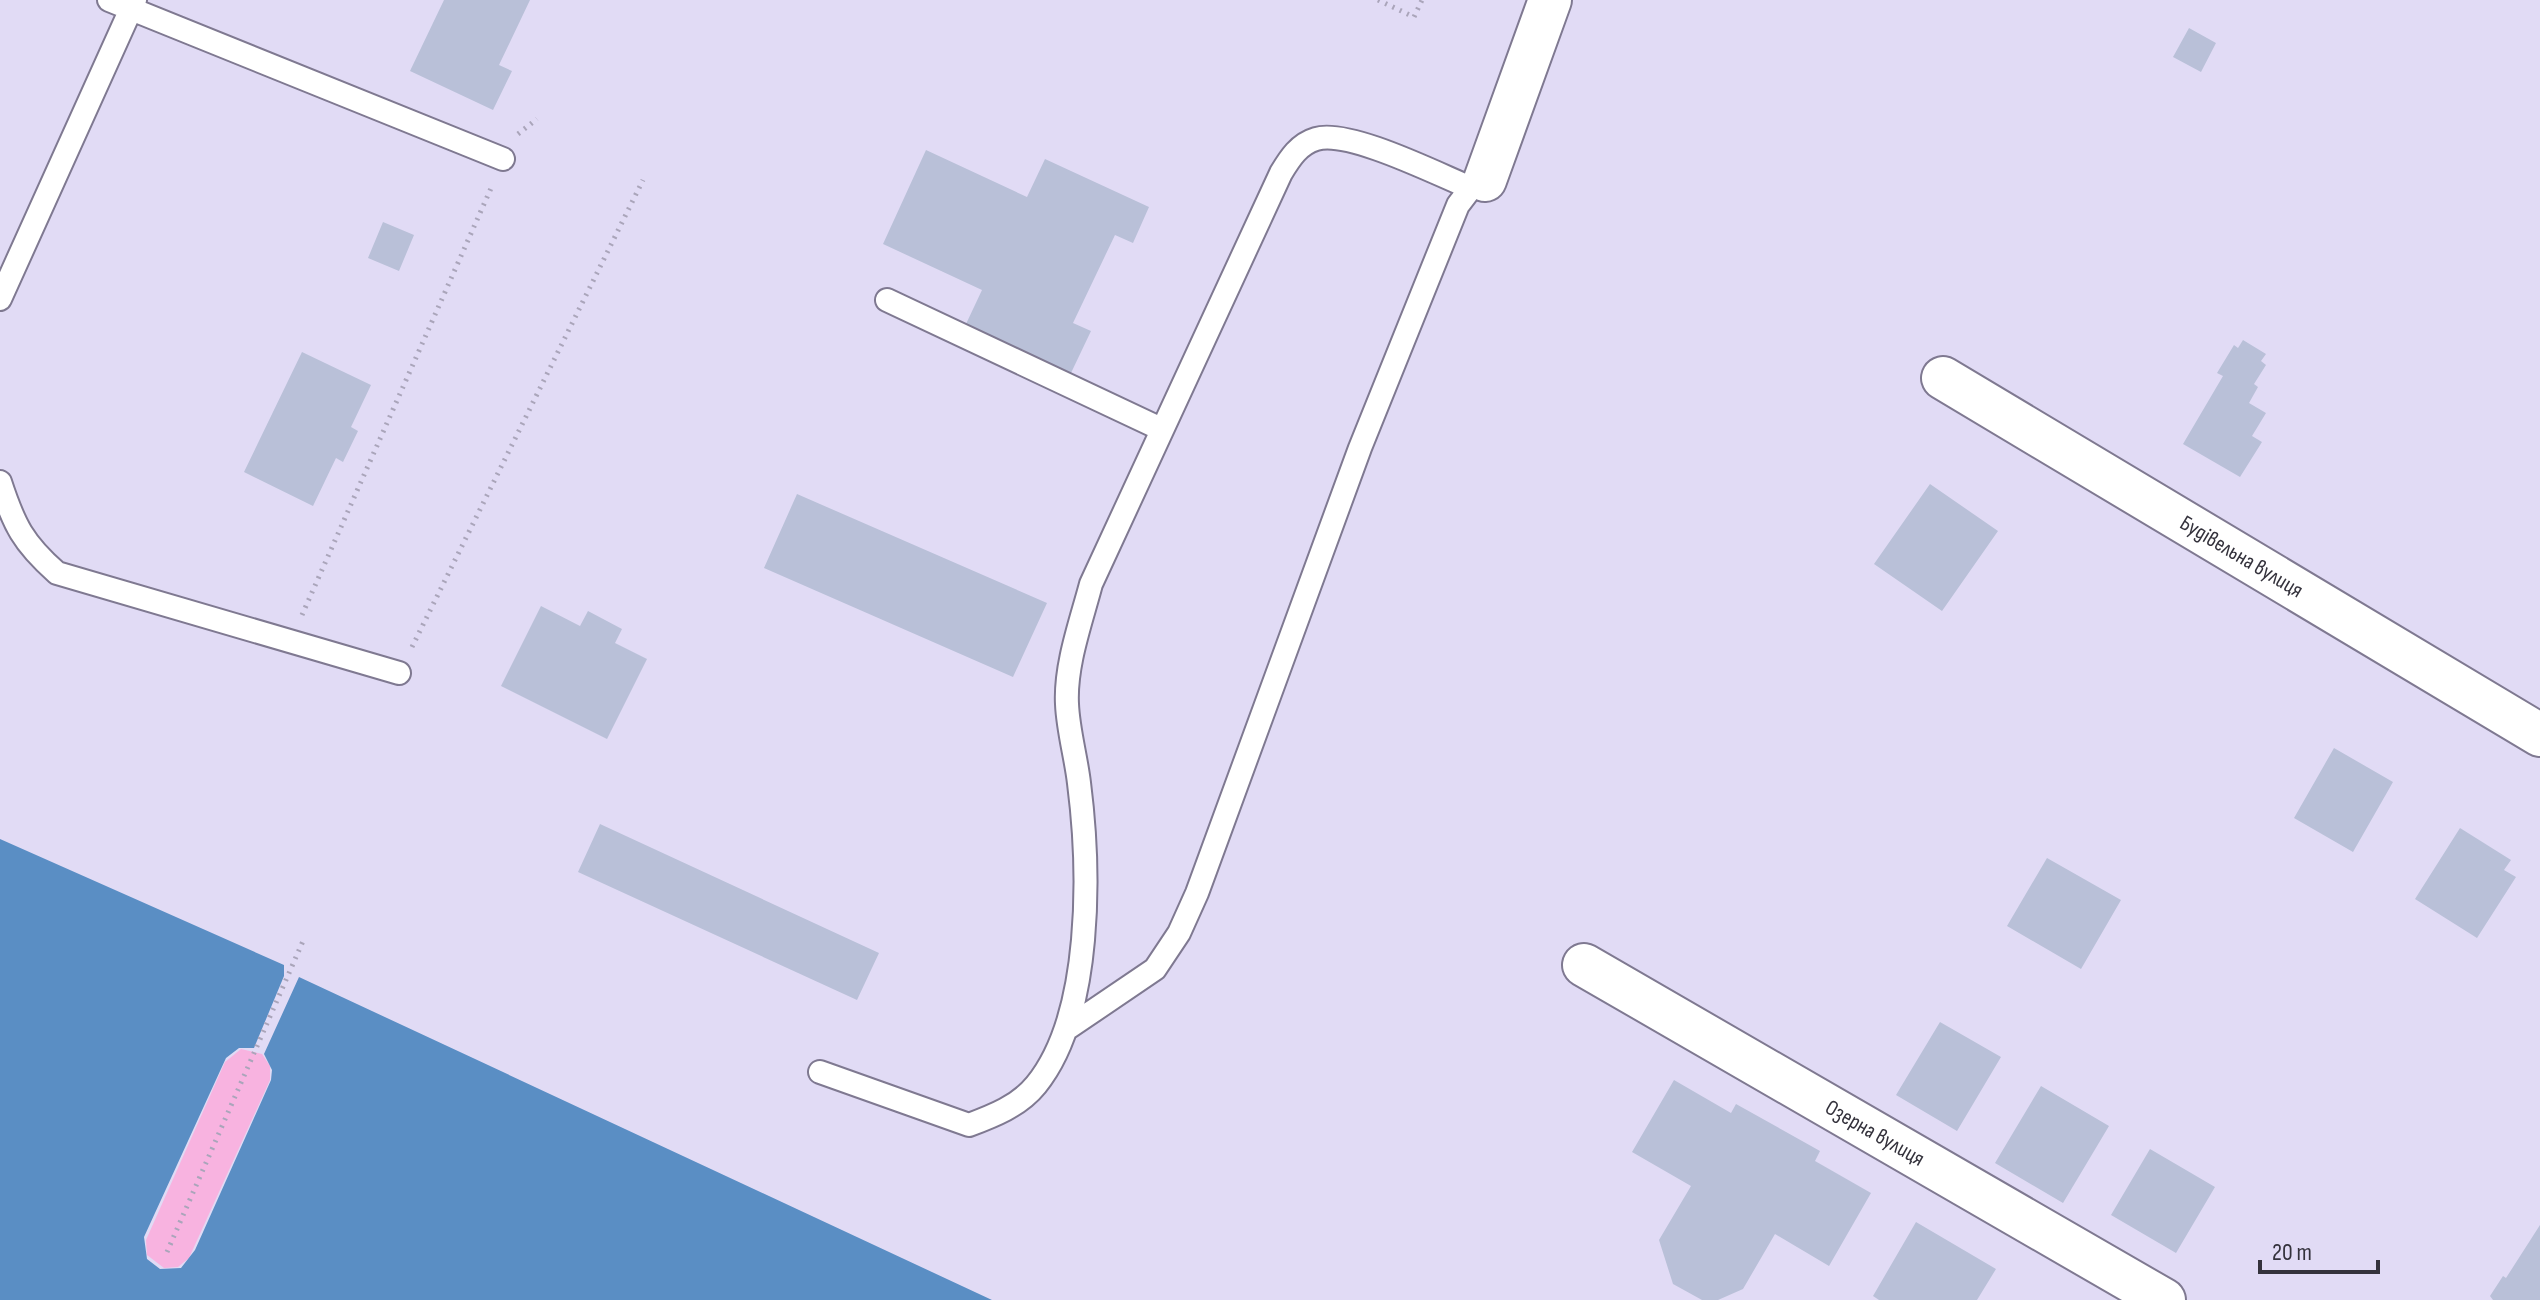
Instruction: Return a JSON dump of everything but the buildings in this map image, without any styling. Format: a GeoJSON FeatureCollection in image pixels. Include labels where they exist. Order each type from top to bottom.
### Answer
{"type":"FeatureCollection","features":[{"type":"Feature","properties":{"kind":"street"},"geometry":{"type":"LineString","coordinates":[[1478,184],[1550,0]]}},
{"type":"Feature","properties":{"kind":"street","name":"Будівельна вулиця"},"geometry":{"type":"LineString","coordinates":[[1943,378],[2540,735]]}},
{"type":"Feature","properties":{"kind":"street","name":"Озерна вулиця"},"geometry":{"type":"LineString","coordinates":[[1584,965],[2164,1300]]}},
{"type":"Feature","properties":{"kind":"lane"},"geometry":{"type":"LineString","coordinates":[[109,0],[133,4],[503,159]]}},
{"type":"Feature","properties":{"kind":"lane"},"geometry":{"type":"LineString","coordinates":[[0,299],[133,4]]}},
{"type":"Feature","properties":{"kind":"lane"},"geometry":{"type":"LineString","coordinates":[[820,1072],[969,1125],[1004,1111],[1036,1085],[1068,1028],[1083,956],[1085,909],[1080,786],[1067,703],[1076,640],[1091,584],[1281,173],[1295,152],[1306,143],[1335,136],[1478,184],[1458,205],[1360,448],[1197,893],[1179,933],[1155,969],[1068,1028]]}},
{"type":"Feature","properties":{"kind":"lane"},"geometry":{"type":"LineString","coordinates":[[887,300],[1161,429]]}},
{"type":"Feature","properties":{"kind":"lane"},"geometry":{"type":"LineString","coordinates":[[0,482],[14,527],[32,551],[57,573],[399,673]]}},
{"type":"Feature","properties":{"kind":"path"},"geometry":{"type":"LineString","coordinates":[[1378,0],[1414,17],[1422,0]]}},
{"type":"Feature","properties":{"kind":"path"},"geometry":{"type":"LineString","coordinates":[[291,642],[503,159],[520,129],[537,119]]}},
{"type":"Feature","properties":{"kind":"path"},"geometry":{"type":"LineString","coordinates":[[399,673],[643,180]]}},
{"type":"Feature","properties":{"kind":"path"},"geometry":{"type":"LineString","coordinates":[[167,1252],[303,941]]}},
{"type":"Feature","properties":{"kind":"shaded area"},"geometry":{"type":"Polygon","coordinates":[[[241,1049],[262,1054],[270,1066],[270,1080],[189,1258],[178,1267],[164,1268],[147,1255],[146,1240],[225,1062],[241,1049]]]}},
{"type":"Feature","properties":{"kind":"water"},"geometry":{"type":"Polygon","coordinates":[[[0,839],[284,965],[284,976],[254,1048],[239,1048],[226,1058],[144,1237],[147,1259],[160,1269],[181,1268],[195,1250],[271,1080],[272,1070],[264,1054],[299,977],[992,1300],[0,1300],[0,839]]]}}]}
